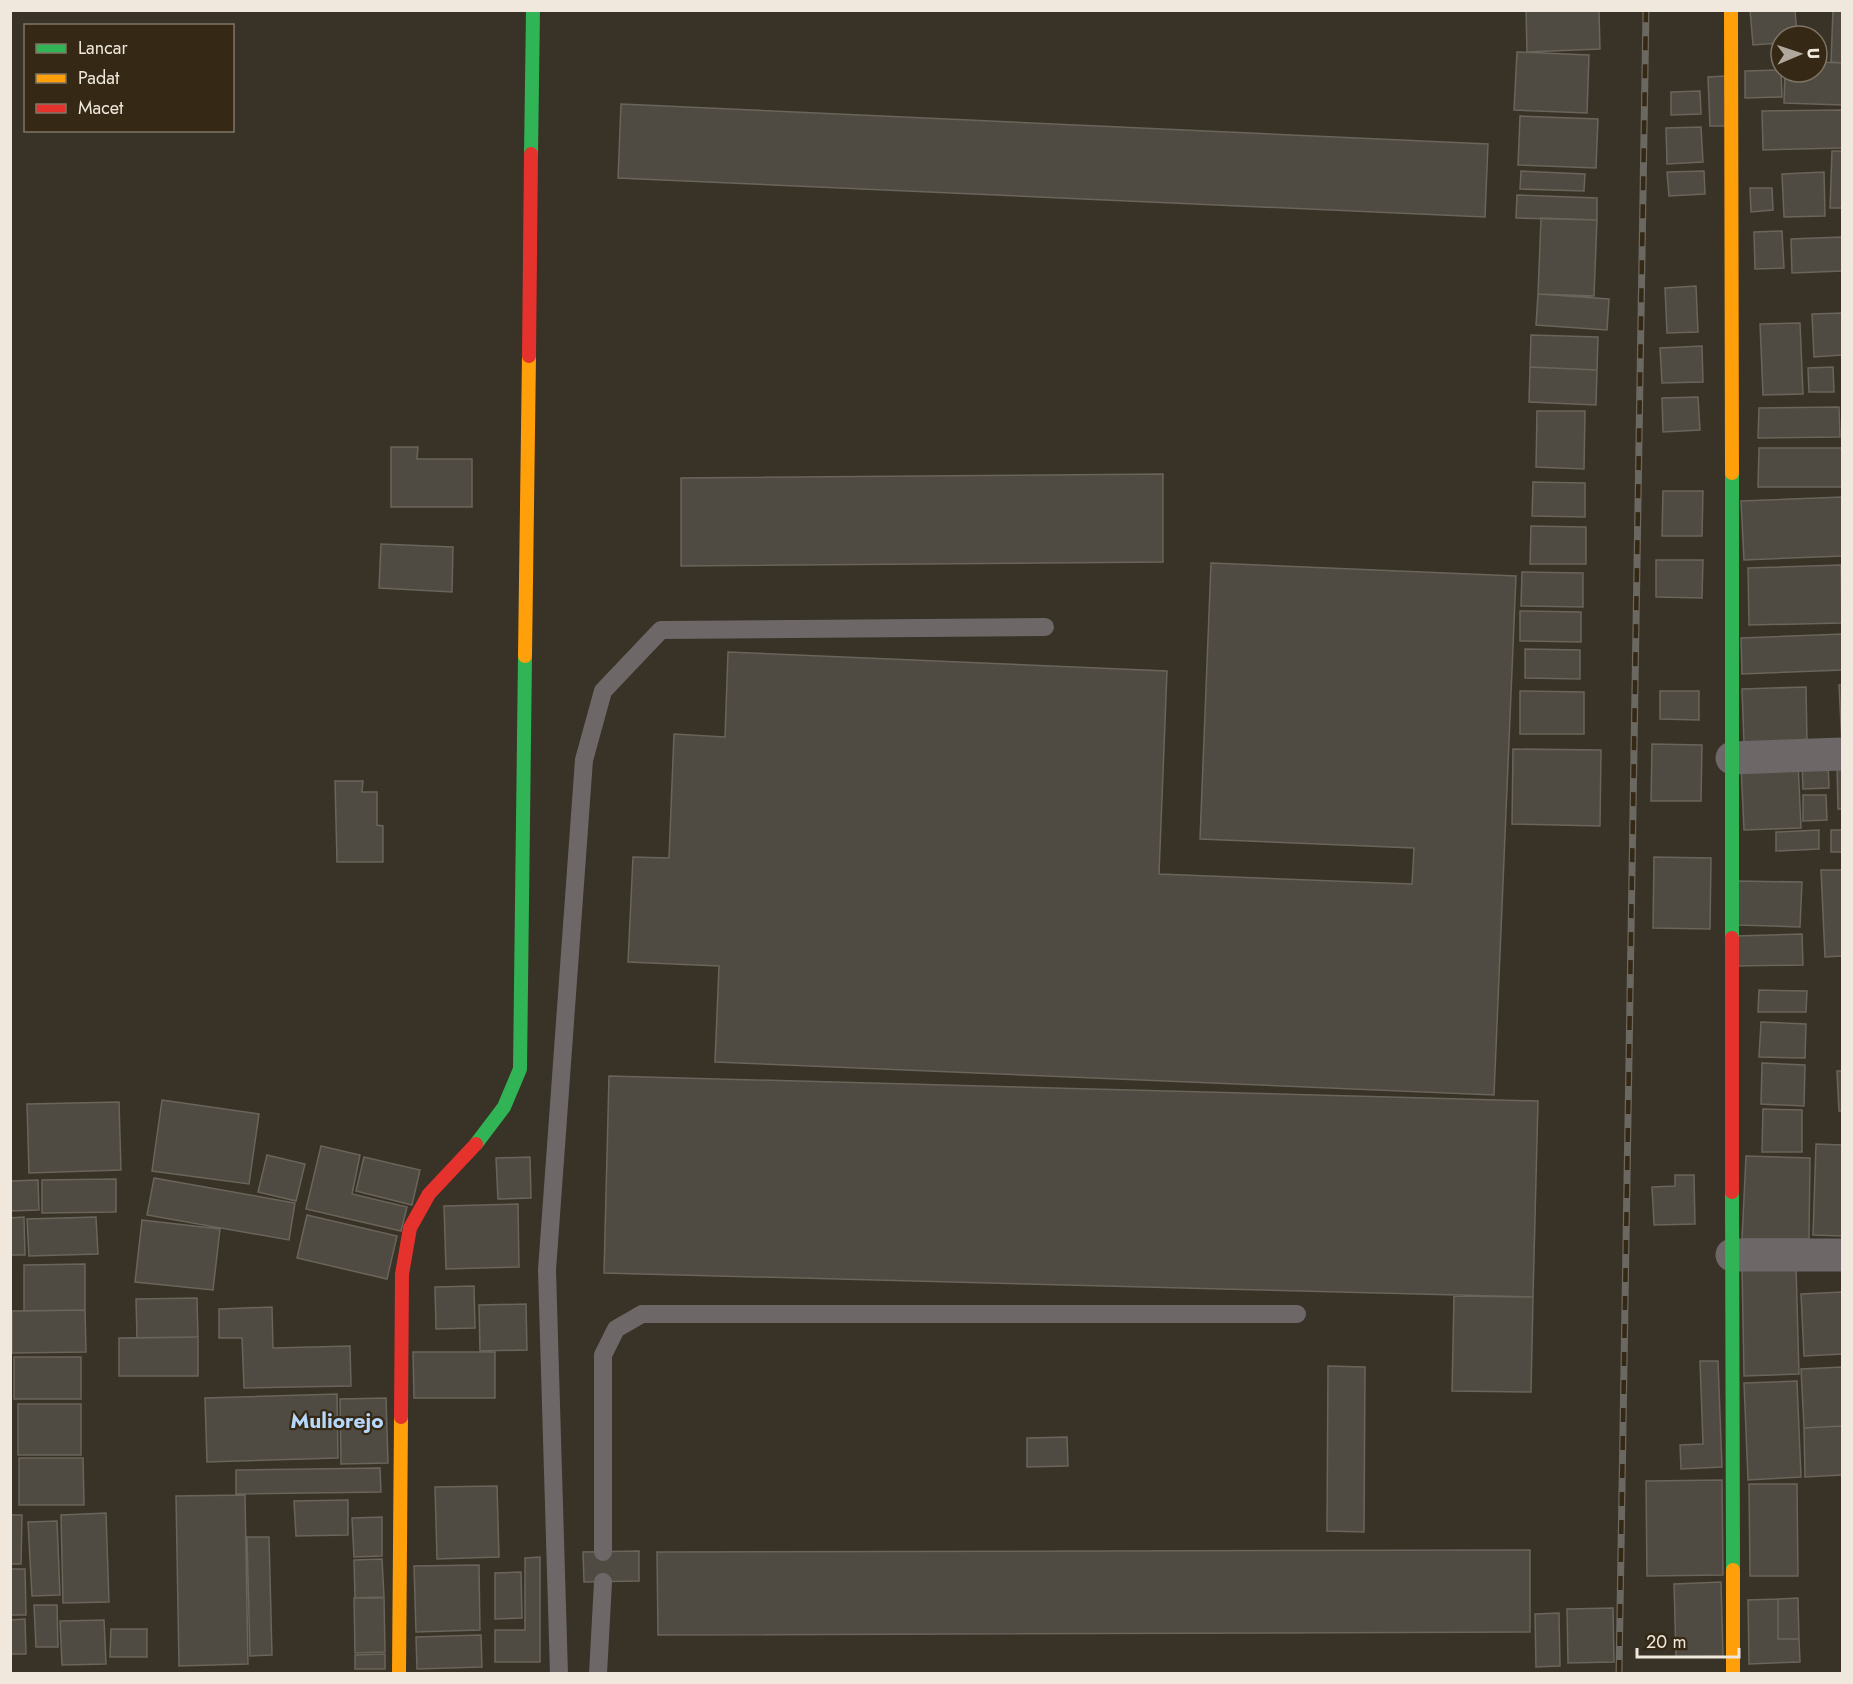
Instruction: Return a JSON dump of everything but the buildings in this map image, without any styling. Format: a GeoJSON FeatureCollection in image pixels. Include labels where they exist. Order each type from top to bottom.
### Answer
{"type":"FeatureCollection","features":[{"type":"Feature","properties":{"kind":"street"},"geometry":{"type":"LineString","coordinates":[[399,1674],[402,1274],[410,1228],[429,1194],[472,1150],[504,1107],[520,1069],[533,10]]}},
{"type":"Feature","properties":{"kind":"street"},"geometry":{"type":"LineString","coordinates":[[1731,10],[1733,1674]]}},
{"type":"Feature","properties":{"kind":"street"},"geometry":{"type":"LineString","coordinates":[[1732,758],[1842,754]]}},
{"type":"Feature","properties":{"kind":"street"},"geometry":{"type":"LineString","coordinates":[[1732,1255],[1842,1255]]}},
{"type":"Feature","properties":{"kind":"lane"},"geometry":{"type":"LineString","coordinates":[[559,1674],[547,1270],[584,760],[603,691],[661,630],[1045,627]]}},
{"type":"Feature","properties":{"kind":"lane"},"geometry":{"type":"LineString","coordinates":[[603,1552],[603,1355],[616,1329],[642,1314],[1297,1314]]}},
{"type":"Feature","properties":{"kind":"lane"},"geometry":{"type":"LineString","coordinates":[[598,1674],[603,1582]]}},
{"type":"Feature","properties":{"kind":"railway"},"geometry":{"type":"LineString","coordinates":[[1619,1674],[1646,10]]}},
{"type":"Feature","properties":{"kind":"traffic: fast"},"geometry":{"type":"LineString","coordinates":[[531,154],[533,10]]}},
{"type":"Feature","properties":{"kind":"traffic: fast"},"geometry":{"type":"LineString","coordinates":[[1732,473],[1732,938]]}},
{"type":"Feature","properties":{"kind":"traffic: fast"},"geometry":{"type":"LineString","coordinates":[[476,1144],[504,1107],[520,1069],[525,656]]}},
{"type":"Feature","properties":{"kind":"traffic: fast"},"geometry":{"type":"LineString","coordinates":[[1732,1192],[1733,1570]]}},
{"type":"Feature","properties":{"kind":"traffic: slow"},"geometry":{"type":"LineString","coordinates":[[1731,10],[1732,473]]}},
{"type":"Feature","properties":{"kind":"traffic: slow"},"geometry":{"type":"LineString","coordinates":[[525,656],[529,356]]}},
{"type":"Feature","properties":{"kind":"traffic: slow"},"geometry":{"type":"LineString","coordinates":[[399,1674],[401,1417]]}},
{"type":"Feature","properties":{"kind":"traffic: slow"},"geometry":{"type":"LineString","coordinates":[[1733,1570],[1733,1674]]}},
{"type":"Feature","properties":{"kind":"traffic: jam"},"geometry":{"type":"LineString","coordinates":[[529,356],[531,154]]}},
{"type":"Feature","properties":{"kind":"traffic: jam"},"geometry":{"type":"LineString","coordinates":[[1732,938],[1732,1192]]}},
{"type":"Feature","properties":{"kind":"traffic: jam"},"geometry":{"type":"LineString","coordinates":[[401,1417],[402,1274],[410,1228],[429,1194],[476,1144]]}},
{"type":"Feature","properties":{"kind":"district","name":"Muliorejo"},"geometry":{"type":"Point","coordinates":[337,1421]}}]}
